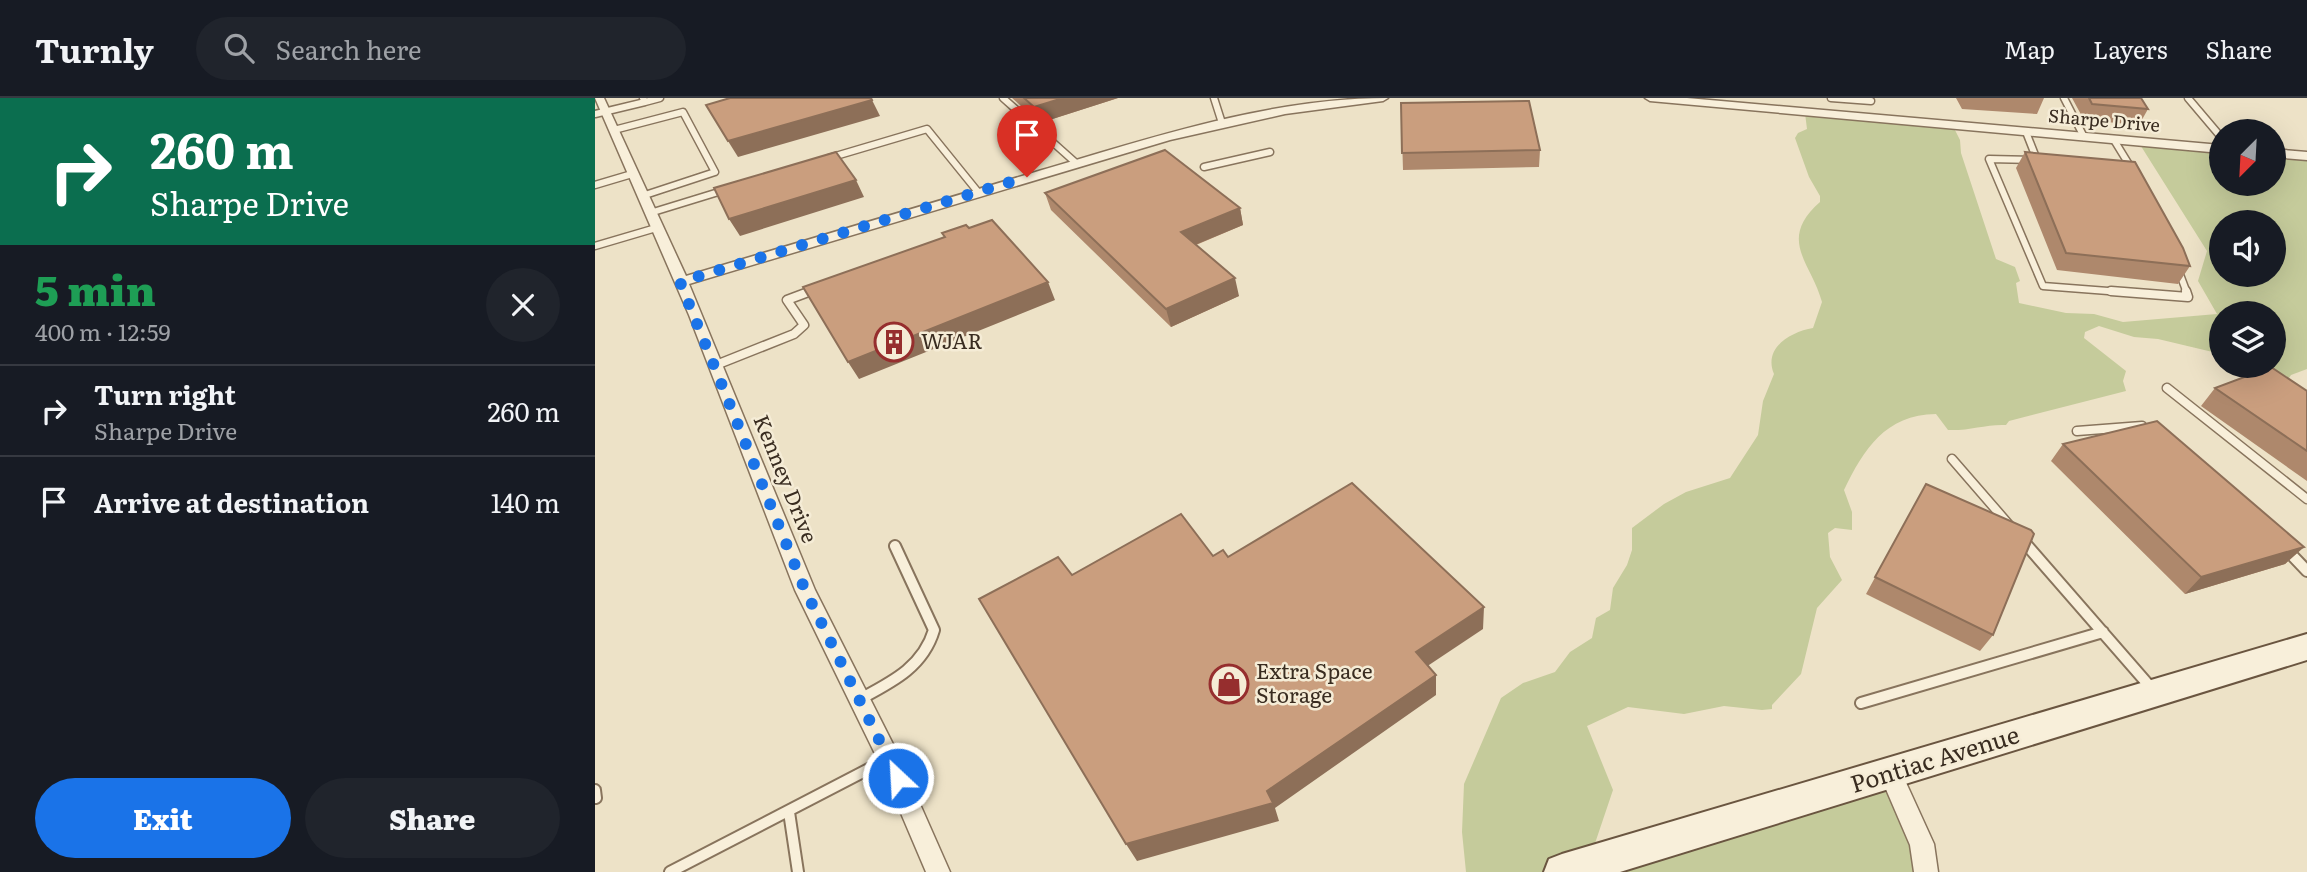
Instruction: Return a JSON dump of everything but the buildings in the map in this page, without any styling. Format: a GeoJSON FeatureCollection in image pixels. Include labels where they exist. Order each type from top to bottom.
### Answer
{"type":"FeatureCollection","features":[{"type":"Feature","properties":{"kind":"main road","name":"Pontiac Avenue"},"geometry":{"type":"LineString","coordinates":[[1564,871],[2307,647]]}},
{"type":"Feature","properties":{"kind":"street"},"geometry":{"type":"LineString","coordinates":[[680,282],[1076,163],[1222,123],[1314,106],[1383,98]]}},
{"type":"Feature","properties":{"kind":"street","name":"Sharpe Drive"},"geometry":{"type":"LineString","coordinates":[[1650,98],[1763,103],[1874,118],[2209,148]]}},
{"type":"Feature","properties":{"kind":"street","name":"Kenney Drive"},"geometry":{"type":"LineString","coordinates":[[599,106],[614,130],[716,365],[805,590],[889,759],[938,872]]}},
{"type":"Feature","properties":{"kind":"street"},"geometry":{"type":"LineString","coordinates":[[2286,154],[2307,156]]}},
{"type":"Feature","properties":{"kind":"street"},"geometry":{"type":"LineString","coordinates":[[1891,773],[1922,844],[1926,872]]}},
{"type":"Feature","properties":{"kind":"lane"},"geometry":{"type":"LineString","coordinates":[[599,106],[660,98]]}},
{"type":"Feature","properties":{"kind":"lane"},"geometry":{"type":"LineString","coordinates":[[1003,98],[1076,163]]}},
{"type":"Feature","properties":{"kind":"lane"},"geometry":{"type":"LineString","coordinates":[[1214,98],[1222,123]]}},
{"type":"Feature","properties":{"kind":"lane"},"geometry":{"type":"LineString","coordinates":[[1831,98],[1870,100],[1874,118]]}},
{"type":"Feature","properties":{"kind":"lane"},"geometry":{"type":"LineString","coordinates":[[2064,98],[2084,137]]}},
{"type":"Feature","properties":{"kind":"lane"},"geometry":{"type":"LineString","coordinates":[[2188,98],[2209,123]]}},
{"type":"Feature","properties":{"kind":"lane"},"geometry":{"type":"LineString","coordinates":[[614,130],[684,112],[715,172],[642,195]]}},
{"type":"Feature","properties":{"kind":"lane"},"geometry":{"type":"LineString","coordinates":[[821,161],[927,129],[978,192]]}},
{"type":"Feature","properties":{"kind":"lane"},"geometry":{"type":"LineString","coordinates":[[2026,132],[2038,160],[1989,159],[2043,286],[2188,297],[2175,257]]}},
{"type":"Feature","properties":{"kind":"lane"},"geometry":{"type":"LineString","coordinates":[[2114,140],[2139,182]]}},
{"type":"Feature","properties":{"kind":"lane"},"geometry":{"type":"LineString","coordinates":[[1204,167],[1270,152]]}},
{"type":"Feature","properties":{"kind":"lane"},"geometry":{"type":"LineString","coordinates":[[595,185],[632,174]]}},
{"type":"Feature","properties":{"kind":"lane"},"geometry":{"type":"LineString","coordinates":[[595,246],[729,189]]}},
{"type":"Feature","properties":{"kind":"lane"},"geometry":{"type":"LineString","coordinates":[[716,365],[794,334],[804,325],[787,300],[823,287]]}},
{"type":"Feature","properties":{"kind":"lane"},"geometry":{"type":"LineString","coordinates":[[2168,388],[2307,499]]}},
{"type":"Feature","properties":{"kind":"lane"},"geometry":{"type":"LineString","coordinates":[[2077,431],[2148,426]]}},
{"type":"Feature","properties":{"kind":"lane"},"geometry":{"type":"LineString","coordinates":[[1952,459],[2157,694]]}},
{"type":"Feature","properties":{"kind":"lane"},"geometry":{"type":"LineString","coordinates":[[2281,545],[2307,571]]}},
{"type":"Feature","properties":{"kind":"lane"},"geometry":{"type":"LineString","coordinates":[[860,699],[903,675],[932,642],[934,630],[895,546]]}},
{"type":"Feature","properties":{"kind":"lane"},"geometry":{"type":"LineString","coordinates":[[1861,703],[2103,632]]}},
{"type":"Feature","properties":{"kind":"lane"},"geometry":{"type":"LineString","coordinates":[[670,872],[889,759]]}},
{"type":"Feature","properties":{"kind":"lane"},"geometry":{"type":"LineString","coordinates":[[789,812],[799,872]]}},
{"type":"Feature","properties":{"kind":"green space"},"geometry":{"type":"Polygon","coordinates":[[[1805,113],[1954,128],[1996,259],[2015,267],[2020,281],[2016,283],[2019,303],[2066,313],[2094,314],[2123,322],[2209,315],[2209,351],[2158,339],[2134,337],[2099,326],[2085,332],[2084,338],[2126,371],[2123,381],[2126,391],[2009,421],[2006,425],[1948,430],[1936,414],[1918,416],[1890,428],[1868,448],[1844,490],[1852,512],[1852,530],[1835,528],[1828,533],[1830,557],[1842,580],[1817,608],[1801,674],[1772,705],[1772,709],[1724,706],[1684,714],[1628,707],[1587,726],[1613,790],[1588,864],[1880,777],[1926,872],[1466,872],[1462,832],[1464,784],[1501,698],[1523,683],[1555,672],[1570,652],[1592,638],[1596,618],[1610,610],[1613,588],[1627,565],[1632,550],[1632,528],[1664,504],[1686,492],[1730,478],[1758,435],[1763,401],[1774,374],[1772,356],[1775,349],[1788,337],[1813,328],[1822,302],[1805,263],[1799,240],[1801,228],[1807,216],[1820,202],[1820,196],[1809,177],[1795,138],[1798,133],[1807,129],[1805,113]]]}},
{"type":"Feature","properties":{"kind":"green space"},"geometry":{"type":"Polygon","coordinates":[[[2139,143],[2209,148],[2209,196],[2286,196],[2286,155],[2307,157],[2307,369],[2289,378],[2286,376],[2286,301],[2210,301],[2198,281],[2207,251],[2139,143]]]}},
{"type":"Feature","properties":{"kind":"place","name":"WJAR"},"geometry":{"type":"Point","coordinates":[894,342]}},
{"type":"Feature","properties":{"kind":"place","name":"Extra Space Storage"},"geometry":{"type":"Point","coordinates":[1229,684]}},
{"type":"Feature","properties":{"kind":"route"},"geometry":{"type":"LineString","coordinates":[[898,778],[805,590],[696,315],[680,282],[1027,177]]}}]}
